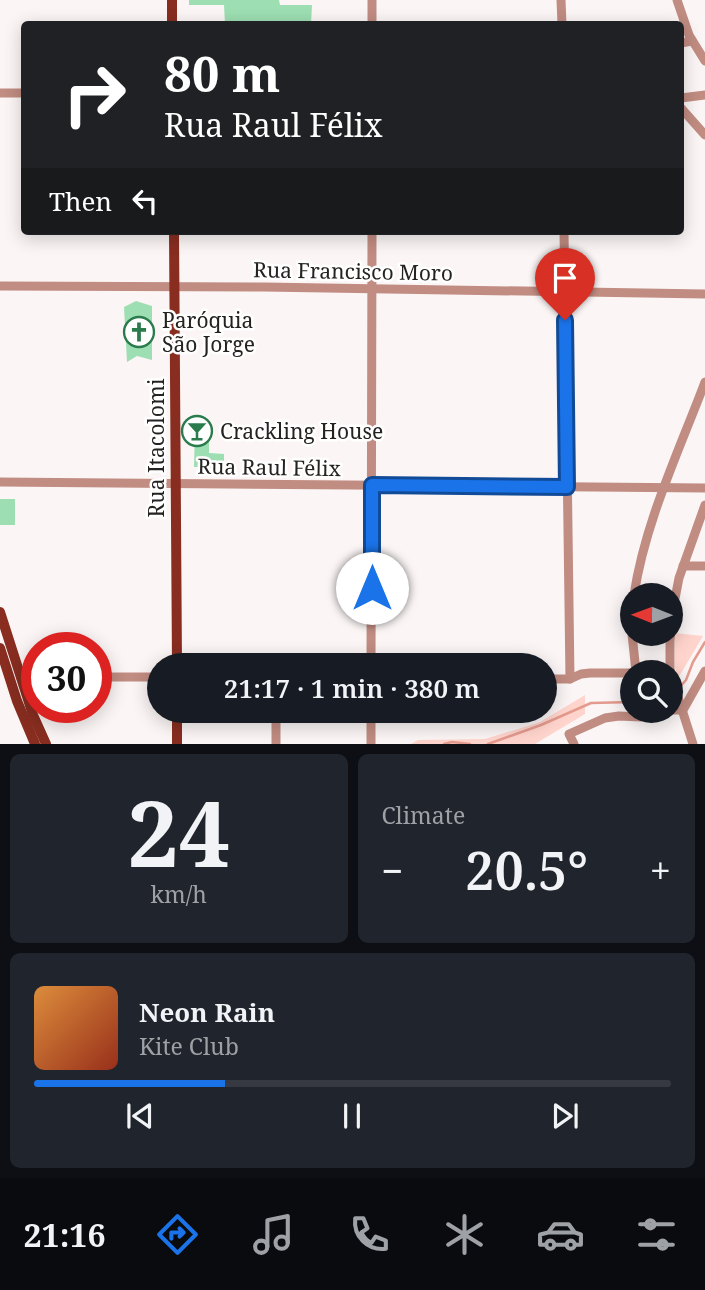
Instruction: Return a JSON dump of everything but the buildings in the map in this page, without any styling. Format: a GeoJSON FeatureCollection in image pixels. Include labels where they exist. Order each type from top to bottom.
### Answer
{"type":"FeatureCollection","features":[{"type":"Feature","properties":{"kind":"main road"},"geometry":{"type":"LineString","coordinates":[[172,0],[172,21]]}},
{"type":"Feature","properties":{"kind":"main road","name":"Rua Itacolomi"},"geometry":{"type":"LineString","coordinates":[[174,235],[177,653]]}},
{"type":"Feature","properties":{"kind":"main road"},"geometry":{"type":"LineString","coordinates":[[0,612],[21,678]]}},
{"type":"Feature","properties":{"kind":"main road"},"geometry":{"type":"LineString","coordinates":[[0,648],[17,701],[35,744]]}},
{"type":"Feature","properties":{"kind":"main road"},"geometry":{"type":"LineString","coordinates":[[37,723],[46,744]]}},
{"type":"Feature","properties":{"kind":"main road"},"geometry":{"type":"LineString","coordinates":[[177,723],[177,744]]}},
{"type":"Feature","properties":{"kind":"street"},"geometry":{"type":"LineString","coordinates":[[372,0],[372,21]]}},
{"type":"Feature","properties":{"kind":"street"},"geometry":{"type":"LineString","coordinates":[[561,0],[562,21]]}},
{"type":"Feature","properties":{"kind":"street"},"geometry":{"type":"LineString","coordinates":[[680,1],[692,41],[704,58]]}},
{"type":"Feature","properties":{"kind":"street"},"geometry":{"type":"LineString","coordinates":[[684,42],[692,41]]}},
{"type":"Feature","properties":{"kind":"street"},"geometry":{"type":"LineString","coordinates":[[0,93],[21,93]]}},
{"type":"Feature","properties":{"kind":"street"},"geometry":{"type":"LineString","coordinates":[[684,98],[705,95]]}},
{"type":"Feature","properties":{"kind":"street"},"geometry":{"type":"LineString","coordinates":[[684,111],[705,135]]}},
{"type":"Feature","properties":{"kind":"street"},"geometry":{"type":"LineString","coordinates":[[371,653],[372,235]]}},
{"type":"Feature","properties":{"kind":"street"},"geometry":{"type":"LineString","coordinates":[[564,235],[570,679]]}},
{"type":"Feature","properties":{"kind":"street","name":"Rua Francisco Moro"},"geometry":{"type":"LineString","coordinates":[[0,286],[372,288],[705,294]]}},
{"type":"Feature","properties":{"kind":"street"},"geometry":{"type":"LineString","coordinates":[[637,583],[644,551],[665,488],[705,382]]}},
{"type":"Feature","properties":{"kind":"street","name":"Rua Raul Félix"},"geometry":{"type":"LineString","coordinates":[[0,482],[705,488]]}},
{"type":"Feature","properties":{"kind":"street"},"geometry":{"type":"LineString","coordinates":[[670,660],[673,609],[682,566],[705,505]]}},
{"type":"Feature","properties":{"kind":"street"},"geometry":{"type":"LineString","coordinates":[[682,566],[705,566]]}},
{"type":"Feature","properties":{"kind":"street"},"geometry":{"type":"LineString","coordinates":[[693,744],[683,710],[705,671]]}},
{"type":"Feature","properties":{"kind":"street"},"geometry":{"type":"LineString","coordinates":[[557,679],[570,679],[581,674],[620,673]]}},
{"type":"Feature","properties":{"kind":"street"},"geometry":{"type":"LineString","coordinates":[[112,677],[147,677]]}},
{"type":"Feature","properties":{"kind":"street"},"geometry":{"type":"LineString","coordinates":[[574,744],[569,734],[606,718],[620,716]]}},
{"type":"Feature","properties":{"kind":"street"},"geometry":{"type":"LineString","coordinates":[[276,723],[276,744]]}},
{"type":"Feature","properties":{"kind":"street"},"geometry":{"type":"LineString","coordinates":[[371,723],[371,744]]}},
{"type":"Feature","properties":{"kind":"shaded area"},"geometry":{"type":"Polygon","coordinates":[[[683,634],[703,636],[683,670],[683,660],[675,660],[675,646],[683,646],[683,634]]]}},
{"type":"Feature","properties":{"kind":"shaded area"},"geometry":{"type":"Polygon","coordinates":[[[585,695],[585,714],[535,744],[411,744],[418,740],[485,739],[537,723],[557,723],[557,712],[585,695]]]}},
{"type":"Feature","properties":{"kind":"waterway"},"geometry":{"type":"LineString","coordinates":[[683,683],[705,642]]}},
{"type":"Feature","properties":{"kind":"waterway"},"geometry":{"type":"LineString","coordinates":[[488,744],[591,703],[620,702]]}},
{"type":"Feature","properties":{"kind":"waterway"},"geometry":{"type":"LineString","coordinates":[[444,744],[470,744]]}},
{"type":"Feature","properties":{"kind":"place","name":"Paróquia São Jorge"},"geometry":{"type":"Point","coordinates":[139,332]}},
{"type":"Feature","properties":{"kind":"place","name":"Crackling House"},"geometry":{"type":"Point","coordinates":[197,431]}},
{"type":"Feature","properties":{"kind":"route"},"geometry":{"type":"LineString","coordinates":[[372,588],[372,485],[567,487],[565,320]]}}]}
